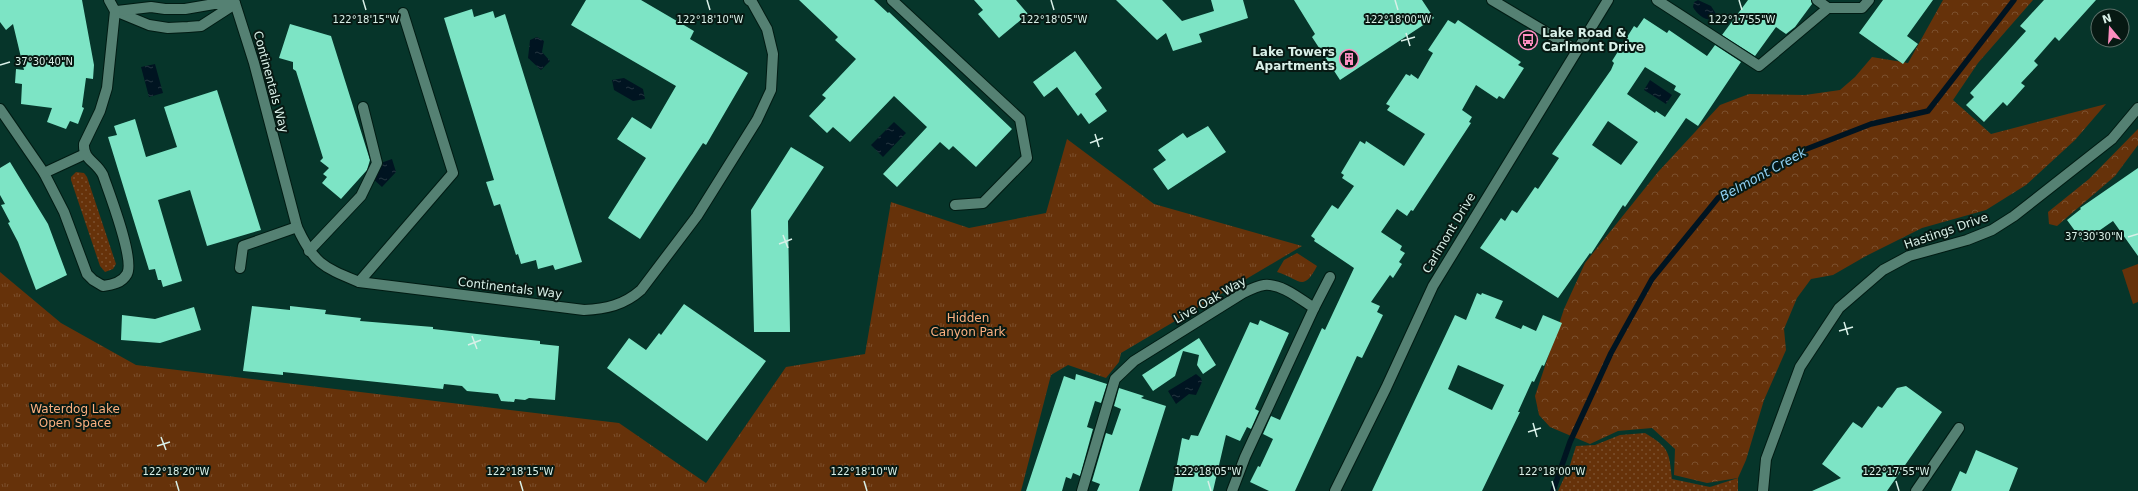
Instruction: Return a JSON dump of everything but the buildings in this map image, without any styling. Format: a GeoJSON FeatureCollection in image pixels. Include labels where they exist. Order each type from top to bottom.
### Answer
{"type":"FeatureCollection","features":[{"type":"Feature","properties":{"kind":"street"},"geometry":{"type":"LineString","coordinates":[[0,109],[44,173],[64,212],[87,274],[103,286],[120,282],[127,273],[128,254],[103,175],[97,165],[84,154],[84,144],[100,112],[107,88],[115,11],[109,0]]}},
{"type":"Feature","properties":{"kind":"street"},"geometry":{"type":"LineString","coordinates":[[892,0],[1020,119],[1027,158],[983,202],[955,205]]}},
{"type":"Feature","properties":{"kind":"street"},"geometry":{"type":"LineString","coordinates":[[1492,0],[1576,50]]}},
{"type":"Feature","properties":{"kind":"street","name":"Carlmont Drive"},"geometry":{"type":"LineString","coordinates":[[1335,491],[1386,388],[1433,286],[1608,0]]}},
{"type":"Feature","properties":{"kind":"street"},"geometry":{"type":"LineString","coordinates":[[1657,0],[1759,66],[1828,8]]}},
{"type":"Feature","properties":{"kind":"street"},"geometry":{"type":"LineString","coordinates":[[1817,0],[1828,8],[1862,8],[1868,0]]}},
{"type":"Feature","properties":{"kind":"street","name":"Continentals Way"},"geometry":{"type":"LineString","coordinates":[[234,2],[254,63],[297,227],[308,251],[330,270],[360,282],[584,310],[603,309],[631,298],[641,290],[697,216],[757,120],[771,90],[773,54],[767,29],[752,1]]}},
{"type":"Feature","properties":{"kind":"street"},"geometry":{"type":"LineString","coordinates":[[115,11],[149,25],[168,28],[188,27],[201,26],[234,2]]}},
{"type":"Feature","properties":{"kind":"street"},"geometry":{"type":"LineString","coordinates":[[115,11],[151,7],[185,9],[234,2]]}},
{"type":"Feature","properties":{"kind":"street"},"geometry":{"type":"LineString","coordinates":[[360,282],[452,173],[403,12]]}},
{"type":"Feature","properties":{"kind":"street"},"geometry":{"type":"LineString","coordinates":[[308,251],[361,196],[377,163],[363,107]]}},
{"type":"Feature","properties":{"kind":"street","name":"Hastings Drive"},"geometry":{"type":"LineString","coordinates":[[1762,491],[1766,459],[1800,367],[1839,308],[1883,270],[1909,256],[1967,240],[1992,230],[2014,216],[2112,139],[2138,108]]}},
{"type":"Feature","properties":{"kind":"street"},"geometry":{"type":"LineString","coordinates":[[44,173],[84,154]]}},
{"type":"Feature","properties":{"kind":"street"},"geometry":{"type":"LineString","coordinates":[[240,268],[243,246],[297,227]]}},
{"type":"Feature","properties":{"kind":"street"},"geometry":{"type":"LineString","coordinates":[[1232,491],[1244,457],[1330,276]]}},
{"type":"Feature","properties":{"kind":"street","name":"Live Oak Way"},"geometry":{"type":"LineString","coordinates":[[1082,491],[1115,379],[1128,366],[1243,293],[1262,285],[1280,288],[1314,308]]}},
{"type":"Feature","properties":{"kind":"street"},"geometry":{"type":"LineString","coordinates":[[1916,491],[1959,428]]}},
{"type":"Feature","properties":{"kind":"green space"},"geometry":{"type":"Polygon","coordinates":[[[1943,0],[2033,0],[1978,63],[1953,100],[1991,134],[2106,104],[2075,140],[2026,185],[1986,210],[1922,228],[1866,256],[1833,275],[1811,279],[1797,298],[1784,329],[1786,350],[1764,400],[1746,460],[1738,478],[1707,483],[1674,475],[1675,449],[1652,428],[1618,431],[1590,444],[1550,427],[1539,415],[1535,396],[1564,309],[1585,263],[1658,172],[1720,105],[1749,94],[1805,95],[1840,90],[1855,77],[1872,57],[1908,63],[1943,0]]]}},
{"type":"Feature","properties":{"kind":"green space"},"geometry":{"type":"Polygon","coordinates":[[[2138,129],[2138,145],[2115,176],[2057,226],[2049,224],[2048,212],[2089,179],[2138,129]]]}},
{"type":"Feature","properties":{"kind":"green space","name":"Hidden Canyon Park"},"geometry":{"type":"Polygon","coordinates":[[[1067,139],[1154,204],[1302,246],[1121,353],[1119,362],[1106,378],[1068,365],[1051,375],[1021,491],[0,491],[0,272],[61,323],[136,365],[619,423],[706,483],[786,367],[865,354],[891,202],[969,228],[1046,213],[1067,139]]]}},
{"type":"Feature","properties":{"kind":"green space"},"geometry":{"type":"Polygon","coordinates":[[[76,172],[84,173],[87,177],[116,264],[113,269],[105,272],[100,266],[71,180],[71,177],[76,172]]]}},
{"type":"Feature","properties":{"kind":"green space"},"geometry":{"type":"Polygon","coordinates":[[[1297,253],[1317,266],[1308,279],[1304,282],[1300,282],[1277,272],[1284,260],[1297,253]]]}},
{"type":"Feature","properties":{"kind":"green space"},"geometry":{"type":"Polygon","coordinates":[[[2138,264],[2138,302],[2133,304],[2122,270],[2138,264]]]}},
{"type":"Feature","properties":{"kind":"green space"},"geometry":{"type":"Polygon","coordinates":[[[1645,433],[1664,447],[1667,452],[1672,479],[1710,487],[1738,478],[1738,491],[1558,491],[1570,465],[1576,446],[1595,445],[1620,435],[1645,433]]]}},
{"type":"Feature","properties":{"kind":"water"},"geometry":{"type":"Polygon","coordinates":[[[1698,0],[1711,6],[1718,17],[1711,20],[1704,18],[1697,13],[1693,7],[1694,2],[1698,0]]]}},
{"type":"Feature","properties":{"kind":"water"},"geometry":{"type":"Polygon","coordinates":[[[537,37],[544,41],[542,52],[550,61],[541,70],[528,58],[530,40],[537,37]]]}},
{"type":"Feature","properties":{"kind":"water"},"geometry":{"type":"Polygon","coordinates":[[[155,64],[163,93],[149,97],[141,67],[155,64]]]}},
{"type":"Feature","properties":{"kind":"water"},"geometry":{"type":"Polygon","coordinates":[[[624,78],[643,89],[645,99],[633,101],[614,90],[612,80],[624,78]]]}},
{"type":"Feature","properties":{"kind":"water"},"geometry":{"type":"Polygon","coordinates":[[[1650,80],[1672,95],[1666,104],[1644,90],[1650,80]]]}},
{"type":"Feature","properties":{"kind":"water"},"geometry":{"type":"Polygon","coordinates":[[[894,122],[906,133],[883,157],[871,145],[894,122]]]}},
{"type":"Feature","properties":{"kind":"water"},"geometry":{"type":"Polygon","coordinates":[[[392,159],[396,172],[382,187],[372,178],[380,169],[378,164],[392,159]]]}},
{"type":"Feature","properties":{"kind":"water"},"geometry":{"type":"Polygon","coordinates":[[[1196,374],[1201,378],[1202,382],[1196,395],[1189,394],[1176,404],[1168,391],[1196,374]]]}},
{"type":"Feature","properties":{"kind":"waterway","name":"Belmont Creek"},"geometry":{"type":"LineString","coordinates":[[1553,491],[1570,442],[1611,353],[1652,279],[1718,198],[1804,150],[1871,124],[1928,111],[2014,0]]}},
{"type":"Feature","properties":{"kind":"place","name":"Lake Road & Carlmont Drive"},"geometry":{"type":"Point","coordinates":[1528,40]}},
{"type":"Feature","properties":{"kind":"place","name":"Lake Towers Apartments"},"geometry":{"type":"Point","coordinates":[1349,59]}},
{"type":"Feature","properties":{"kind":"park label","name":"Waterdog Lake Open Space"},"geometry":{"type":"Point","coordinates":[75,416]}}]}
